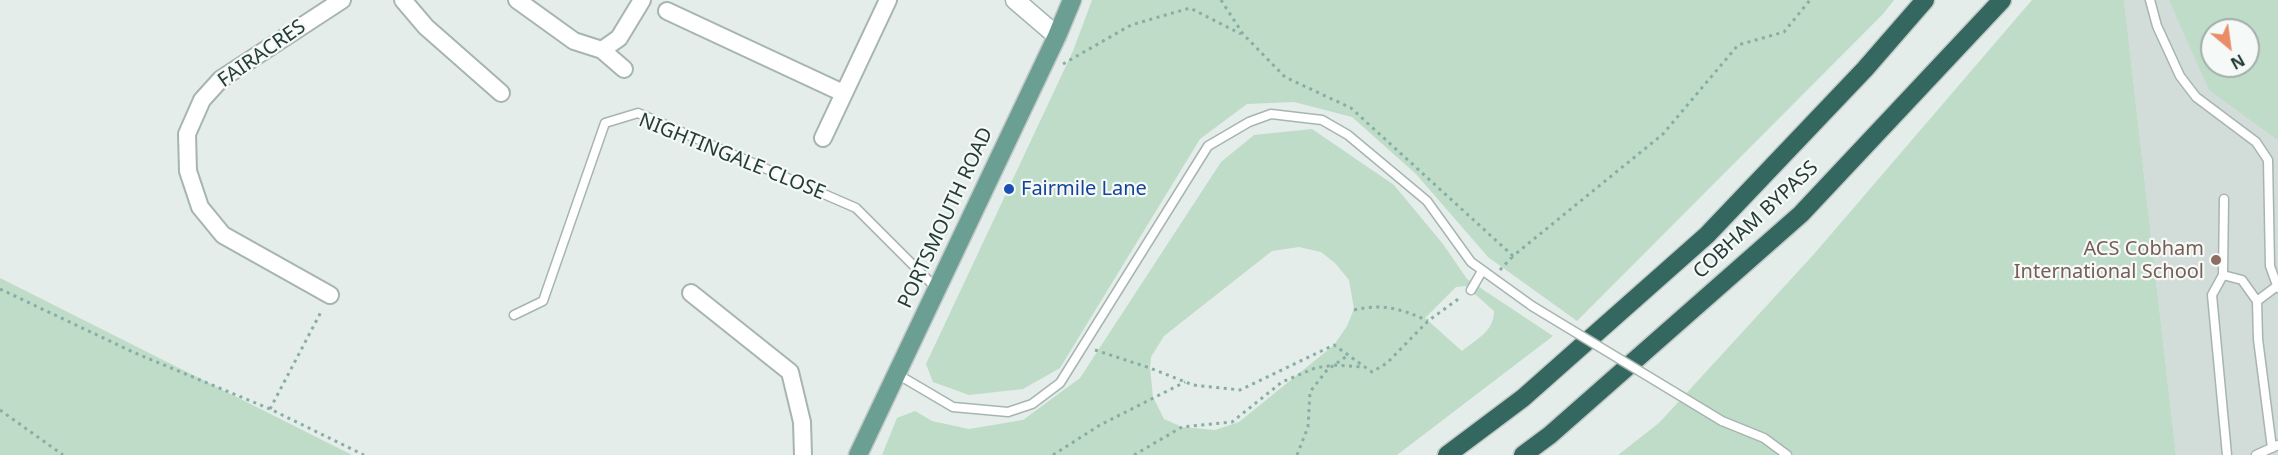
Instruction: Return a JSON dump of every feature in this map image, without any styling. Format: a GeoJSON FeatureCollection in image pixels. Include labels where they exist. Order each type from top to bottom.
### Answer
{"type":"FeatureCollection","features":[{"type":"Feature","properties":{"kind":"highway","name":"COBHAM BYPASS"},"geometry":{"type":"LineString","coordinates":[[1447,455],[1523,398],[1707,235],[1864,69],[1925,0]]}},
{"type":"Feature","properties":{"kind":"highway","name":"COBHAM BYPASS"},"geometry":{"type":"LineString","coordinates":[[1523,455],[1550,435],[1801,214],[2002,0]]}},
{"type":"Feature","properties":{"kind":"main road","name":"PORTSMOUTH ROAD"},"geometry":{"type":"LineString","coordinates":[[858,455],[1037,79],[1072,0]]}},
{"type":"Feature","properties":{"kind":"street","name":"FAIRACRES"},"geometry":{"type":"LineString","coordinates":[[330,295],[223,235],[200,207],[188,171],[187,134],[202,100],[221,79],[342,0]]}},
{"type":"Feature","properties":{"kind":"street"},"geometry":{"type":"LineString","coordinates":[[403,0],[426,27],[501,93]]}},
{"type":"Feature","properties":{"kind":"street"},"geometry":{"type":"LineString","coordinates":[[517,0],[574,41],[602,50],[624,69]]}},
{"type":"Feature","properties":{"kind":"street"},"geometry":{"type":"LineString","coordinates":[[602,50],[619,38],[642,0]]}},
{"type":"Feature","properties":{"kind":"street"},"geometry":{"type":"LineString","coordinates":[[823,138],[888,0]]}},
{"type":"Feature","properties":{"kind":"street"},"geometry":{"type":"LineString","coordinates":[[1016,0],[1057,36]]}},
{"type":"Feature","properties":{"kind":"street"},"geometry":{"type":"LineString","coordinates":[[667,11],[843,93]]}},
{"type":"Feature","properties":{"kind":"street"},"geometry":{"type":"LineString","coordinates":[[691,293],[790,372],[802,423],[803,455]]}},
{"type":"Feature","properties":{"kind":"lane"},"geometry":{"type":"LineString","coordinates":[[2150,0],[2157,26],[2180,76],[2196,97],[2256,142],[2268,160],[2270,266],[2277,287],[2257,301]]}},
{"type":"Feature","properties":{"kind":"lane","name":"NIGHTINGALE CLOSE"},"geometry":{"type":"LineString","coordinates":[[514,315],[543,301],[605,123],[638,113],[856,208],[937,289]]}},
{"type":"Feature","properties":{"kind":"lane"},"geometry":{"type":"LineString","coordinates":[[897,374],[954,407],[1008,412],[1032,405],[1060,383],[1208,146],[1248,122],[1271,114],[1322,120],[1348,135],[1427,201],[1471,262],[1482,271],[1532,306],[1722,421],[1764,438],[1788,455]]}},
{"type":"Feature","properties":{"kind":"lane"},"geometry":{"type":"LineString","coordinates":[[2224,199],[2223,275],[2212,295],[2227,455]]}},
{"type":"Feature","properties":{"kind":"lane"},"geometry":{"type":"LineString","coordinates":[[1471,290],[1482,271]]}},
{"type":"Feature","properties":{"kind":"lane"},"geometry":{"type":"LineString","coordinates":[[2223,275],[2242,280],[2257,301],[2258,339],[2275,447],[2256,455]]}},
{"type":"Feature","properties":{"kind":"path"},"geometry":{"type":"LineString","coordinates":[[1221,0],[1243,34],[1285,77],[1351,108],[1512,256]]}},
{"type":"Feature","properties":{"kind":"path"},"geometry":{"type":"LineString","coordinates":[[1497,273],[1512,256],[1663,135],[1738,45],[1784,32],[1810,0]]}},
{"type":"Feature","properties":{"kind":"path"},"geometry":{"type":"LineString","coordinates":[[1037,79],[1131,25],[1190,8],[1243,34]]}},
{"type":"Feature","properties":{"kind":"path"},"geometry":{"type":"LineString","coordinates":[[0,289],[135,353],[270,409],[364,455]]}},
{"type":"Feature","properties":{"kind":"path"},"geometry":{"type":"LineString","coordinates":[[1100,352],[1193,386],[1240,390],[1334,345],[1372,372],[1387,363],[1428,321],[1471,290]]}},
{"type":"Feature","properties":{"kind":"path"},"geometry":{"type":"LineString","coordinates":[[270,409],[330,295]]}},
{"type":"Feature","properties":{"kind":"path"},"geometry":{"type":"LineString","coordinates":[[1354,310],[1368,307],[1400,309],[1428,321]]}},
{"type":"Feature","properties":{"kind":"path"},"geometry":{"type":"LineString","coordinates":[[1297,455],[1308,427],[1310,392],[1328,370],[1348,355]]}},
{"type":"Feature","properties":{"kind":"path"},"geometry":{"type":"LineString","coordinates":[[1134,455],[1182,427],[1232,422],[1282,382],[1315,368],[1334,365],[1365,367]]}},
{"type":"Feature","properties":{"kind":"path"},"geometry":{"type":"LineString","coordinates":[[1053,455],[1100,425],[1185,382]]}},
{"type":"Feature","properties":{"kind":"path"},"geometry":{"type":"LineString","coordinates":[[0,410],[63,455]]}},
{"type":"Feature","properties":{"kind":"shaded area","name":"ACS Cobham International School"},"geometry":{"type":"Polygon","coordinates":[[[2124,0],[2278,0],[2278,455],[2176,455],[2124,0]]]}},
{"type":"Feature","properties":{"kind":"green space"},"geometry":{"type":"Polygon","coordinates":[[[1092,0],[1894,0],[1883,14],[1577,321],[1488,257],[1416,174],[1352,117],[1294,102],[1247,104],[1200,139],[1060,368],[1023,389],[969,395],[933,382],[926,364],[1073,51],[1092,0]]]}},
{"type":"Feature","properties":{"kind":"green space"},"geometry":{"type":"Polygon","coordinates":[[[2032,0],[2124,0],[2176,455],[1618,455],[1659,423],[1815,253],[2032,0]]]}},
{"type":"Feature","properties":{"kind":"green space"},"geometry":{"type":"Polygon","coordinates":[[[2169,0],[2278,0],[2278,140],[2209,90],[2204,78],[2260,78],[2260,18],[2200,18],[2200,70],[2169,0]]]}},
{"type":"Feature","properties":{"kind":"green space"},"geometry":{"type":"Polygon","coordinates":[[[1312,129],[1394,185],[1443,244],[1467,279],[1553,336],[1397,455],[882,455],[897,418],[915,411],[932,421],[969,429],[1023,420],[1080,378],[1221,162],[1254,135],[1312,129]],[[1299,247],[1272,251],[1164,336],[1151,357],[1150,368],[1153,397],[1164,419],[1182,427],[1215,430],[1239,422],[1334,345],[1347,326],[1354,309],[1349,280],[1335,263],[1321,252],[1299,247]],[[1466,286],[1456,287],[1425,318],[1462,351],[1488,330],[1494,311],[1466,286]]]}},
{"type":"Feature","properties":{"kind":"green space"},"geometry":{"type":"Polygon","coordinates":[[[0,278],[352,455],[0,455],[0,278]]]}},
{"type":"Feature","properties":{"kind":"place","name":"Fairmile Lane"},"geometry":{"type":"Point","coordinates":[1009,189]}},
{"type":"Feature","properties":{"kind":"place","name":"ACS Cobham International School"},"geometry":{"type":"Point","coordinates":[2216,260]}}]}
